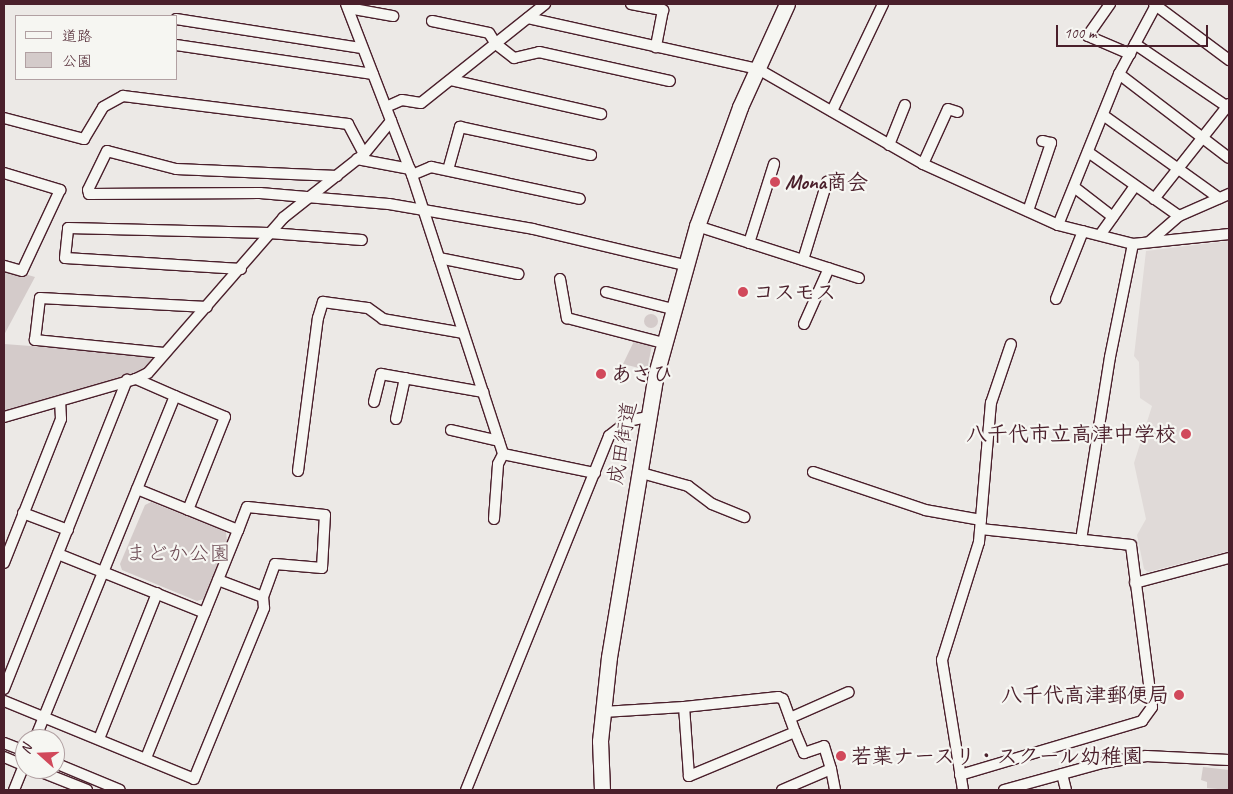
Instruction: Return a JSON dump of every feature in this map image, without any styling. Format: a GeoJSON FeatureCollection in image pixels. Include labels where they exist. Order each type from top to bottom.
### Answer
{"type":"FeatureCollection","features":[{"type":"Feature","properties":{"kind":"highway","name":"成田街道"},"geometry":{"type":"LineString","coordinates":[[602,790],[602,712],[647,416],[663,343],[684,265],[740,107],[787,4]]}},
{"type":"Feature","properties":{"kind":"street"},"geometry":{"type":"LineString","coordinates":[[386,107],[402,100],[421,103],[545,4]]}},
{"type":"Feature","properties":{"kind":"street"},"geometry":{"type":"LineString","coordinates":[[631,4],[663,10],[656,46]]}},
{"type":"Feature","properties":{"kind":"street"},"geometry":{"type":"LineString","coordinates":[[832,111],[883,4]]}},
{"type":"Feature","properties":{"kind":"street"},"geometry":{"type":"LineString","coordinates":[[1110,4],[1088,36],[1133,49],[1229,106],[1154,199]]}},
{"type":"Feature","properties":{"kind":"street"},"geometry":{"type":"LineString","coordinates":[[1058,225],[1120,74],[1155,4],[1229,60]]}},
{"type":"Feature","properties":{"kind":"street"},"geometry":{"type":"LineString","coordinates":[[347,6],[393,16]]}},
{"type":"Feature","properties":{"kind":"street"},"geometry":{"type":"LineString","coordinates":[[347,6],[411,172],[503,454],[498,464],[494,519]]}},
{"type":"Feature","properties":{"kind":"street"},"geometry":{"type":"LineString","coordinates":[[528,18],[758,69],[923,164],[1058,225],[1133,244],[1229,234]]}},
{"type":"Feature","properties":{"kind":"street"},"geometry":{"type":"LineString","coordinates":[[178,19],[362,48]]}},
{"type":"Feature","properties":{"kind":"street"},"geometry":{"type":"LineString","coordinates":[[432,21],[490,33],[496,44],[514,58],[539,52],[670,81]]}},
{"type":"Feature","properties":{"kind":"street"},"geometry":{"type":"LineString","coordinates":[[178,45],[373,74]]}},
{"type":"Feature","properties":{"kind":"street"},"geometry":{"type":"LineString","coordinates":[[1120,74],[1229,158]]}},
{"type":"Feature","properties":{"kind":"street"},"geometry":{"type":"LineString","coordinates":[[451,80],[601,114]]}},
{"type":"Feature","properties":{"kind":"street"},"geometry":{"type":"LineString","coordinates":[[4,118],[84,139],[103,107],[123,96],[348,124],[360,157]]}},
{"type":"Feature","properties":{"kind":"street"},"geometry":{"type":"LineString","coordinates":[[889,144],[905,105]]}},
{"type":"Feature","properties":{"kind":"street"},"geometry":{"type":"LineString","coordinates":[[923,164],[948,109],[958,112]]}},
{"type":"Feature","properties":{"kind":"street"},"geometry":{"type":"LineString","coordinates":[[1103,115],[1219,198]]}},
{"type":"Feature","properties":{"kind":"street"},"geometry":{"type":"LineString","coordinates":[[4,417],[132,380],[148,373],[164,353],[208,307],[270,233],[310,197],[360,157],[391,121]]}},
{"type":"Feature","properties":{"kind":"street"},"geometry":{"type":"LineString","coordinates":[[448,170],[460,127],[591,155]]}},
{"type":"Feature","properties":{"kind":"street"},"geometry":{"type":"LineString","coordinates":[[1028,211],[1051,143],[1042,141]]}},
{"type":"Feature","properties":{"kind":"street"},"geometry":{"type":"LineString","coordinates":[[336,176],[176,169],[107,151],[88,190],[89,194],[260,194],[310,197],[422,210],[532,229],[684,265]]}},
{"type":"Feature","properties":{"kind":"street"},"geometry":{"type":"LineString","coordinates":[[1088,152],[1179,216]]}},
{"type":"Feature","properties":{"kind":"street"},"geometry":{"type":"LineString","coordinates":[[360,157],[411,172],[431,167],[580,199]]}},
{"type":"Feature","properties":{"kind":"street"},"geometry":{"type":"LineString","coordinates":[[749,243],[774,164]]}},
{"type":"Feature","properties":{"kind":"street"},"geometry":{"type":"LineString","coordinates":[[4,175],[60,190],[22,271],[4,266]]}},
{"type":"Feature","properties":{"kind":"street"},"geometry":{"type":"LineString","coordinates":[[803,260],[827,182]]}},
{"type":"Feature","properties":{"kind":"street"},"geometry":{"type":"LineString","coordinates":[[1100,236],[1135,186]]}},
{"type":"Feature","properties":{"kind":"street"},"geometry":{"type":"LineString","coordinates":[[1074,187],[1114,217]]}},
{"type":"Feature","properties":{"kind":"street"},"geometry":{"type":"LineString","coordinates":[[1149,242],[1179,216],[1229,194]]}},
{"type":"Feature","properties":{"kind":"street"},"geometry":{"type":"LineString","coordinates":[[697,226],[859,278]]}},
{"type":"Feature","properties":{"kind":"street"},"geometry":{"type":"LineString","coordinates":[[241,268],[65,258],[68,228],[270,233],[362,240]]}},
{"type":"Feature","properties":{"kind":"street"},"geometry":{"type":"LineString","coordinates":[[1056,299],[1082,231]]}},
{"type":"Feature","properties":{"kind":"street"},"geometry":{"type":"LineString","coordinates":[[1081,540],[1110,357],[1133,244]]}},
{"type":"Feature","properties":{"kind":"street"},"geometry":{"type":"LineString","coordinates":[[438,258],[518,274]]}},
{"type":"Feature","properties":{"kind":"street"},"geometry":{"type":"LineString","coordinates":[[804,324],[829,268]]}},
{"type":"Feature","properties":{"kind":"street"},"geometry":{"type":"LineString","coordinates":[[560,279],[567,318],[663,343]]}},
{"type":"Feature","properties":{"kind":"street"},"geometry":{"type":"LineString","coordinates":[[606,292],[672,309]]}},
{"type":"Feature","properties":{"kind":"street"},"geometry":{"type":"LineString","coordinates":[[164,353],[35,340],[40,298],[208,307]]}},
{"type":"Feature","properties":{"kind":"street"},"geometry":{"type":"LineString","coordinates":[[298,471],[318,318],[323,302],[368,308],[383,319],[463,333]]}},
{"type":"Feature","properties":{"kind":"street"},"geometry":{"type":"LineString","coordinates":[[963,790],[942,660],[979,542],[991,403],[1011,344]]}},
{"type":"Feature","properties":{"kind":"street"},"geometry":{"type":"LineString","coordinates":[[374,402],[380,374],[483,392]]}},
{"type":"Feature","properties":{"kind":"street"},"geometry":{"type":"LineString","coordinates":[[396,419],[405,378]]}},
{"type":"Feature","properties":{"kind":"street"},"geometry":{"type":"LineString","coordinates":[[132,380],[225,417],[188,510]]}},
{"type":"Feature","properties":{"kind":"street"},"geometry":{"type":"LineString","coordinates":[[4,689],[58,554],[132,380]]}},
{"type":"Feature","properties":{"kind":"street"},"geometry":{"type":"LineString","coordinates":[[40,729],[175,396]]}},
{"type":"Feature","properties":{"kind":"street"},"geometry":{"type":"LineString","coordinates":[[4,564],[61,419],[60,402]]}},
{"type":"Feature","properties":{"kind":"street"},"geometry":{"type":"LineString","coordinates":[[466,790],[609,436],[628,421],[647,416]]}},
{"type":"Feature","properties":{"kind":"street"},"geometry":{"type":"LineString","coordinates":[[450,430],[499,441]]}},
{"type":"Feature","properties":{"kind":"street"},"geometry":{"type":"LineString","coordinates":[[503,454],[594,473]]}},
{"type":"Feature","properties":{"kind":"street"},"geometry":{"type":"LineString","coordinates":[[638,472],[688,486],[712,504],[745,517]]}},
{"type":"Feature","properties":{"kind":"street"},"geometry":{"type":"LineString","coordinates":[[813,472],[925,510],[981,524],[1081,540],[1131,545],[1152,707],[1142,722],[960,775]]}},
{"type":"Feature","properties":{"kind":"street"},"geometry":{"type":"LineString","coordinates":[[137,489],[238,530]]}},
{"type":"Feature","properties":{"kind":"street"},"geometry":{"type":"LineString","coordinates":[[4,701],[194,779],[264,608],[263,597],[275,564],[322,568],[325,516],[247,507],[146,758]]}},
{"type":"Feature","properties":{"kind":"street"},"geometry":{"type":"LineString","coordinates":[[24,513],[68,530]]}},
{"type":"Feature","properties":{"kind":"street"},"geometry":{"type":"LineString","coordinates":[[58,554],[205,612]]}},
{"type":"Feature","properties":{"kind":"street"},"geometry":{"type":"LineString","coordinates":[[1135,582],[1229,558]]}},
{"type":"Feature","properties":{"kind":"street"},"geometry":{"type":"LineString","coordinates":[[218,580],[263,597]]}},
{"type":"Feature","properties":{"kind":"street"},"geometry":{"type":"LineString","coordinates":[[99,739],[157,593]]}},
{"type":"Feature","properties":{"kind":"street"},"geometry":{"type":"LineString","coordinates":[[790,718],[849,692]]}},
{"type":"Feature","properties":{"kind":"street"},"geometry":{"type":"LineString","coordinates":[[602,712],[684,707],[778,697],[783,699],[804,753],[824,746],[832,769],[835,790]]}},
{"type":"Feature","properties":{"kind":"street"},"geometry":{"type":"LineString","coordinates":[[684,707],[689,776],[795,732]]}},
{"type":"Feature","properties":{"kind":"street"},"geometry":{"type":"LineString","coordinates":[[1004,790],[1062,774],[1146,756],[1200,757],[1229,760]]}},
{"type":"Feature","properties":{"kind":"street"},"geometry":{"type":"LineString","coordinates":[[65,768],[120,790]]}},
{"type":"Feature","properties":{"kind":"street"},"geometry":{"type":"LineString","coordinates":[[782,790],[832,769]]}},
{"type":"Feature","properties":{"kind":"street"},"geometry":{"type":"LineString","coordinates":[[1062,774],[1066,790]]}},
{"type":"Feature","properties":{"kind":"street"},"geometry":{"type":"LineString","coordinates":[[14,790],[20,779]]}},
{"type":"Feature","properties":{"kind":"street"},"geometry":{"type":"LineString","coordinates":[[60,779],[87,790]]}},
{"type":"Feature","properties":{"kind":"shaded area","name":"八千代市立高津中学校"},"geometry":{"type":"Polygon","coordinates":[[[1229,241],[1229,551],[1148,572],[1144,569],[1137,535],[1146,519],[1134,463],[1152,406],[1140,398],[1139,362],[1134,356],[1146,251],[1229,241]]]}},
{"type":"Feature","properties":{"kind":"green space"},"geometry":{"type":"Polygon","coordinates":[[[4,268],[35,277],[4,335],[4,268]]]}},
{"type":"Feature","properties":{"kind":"green space"},"geometry":{"type":"Polygon","coordinates":[[[651,314],[656,316],[658,321],[656,326],[651,328],[646,326],[644,321],[646,316],[651,314]]]}},
{"type":"Feature","properties":{"kind":"green space"},"geometry":{"type":"Polygon","coordinates":[[[636,337],[652,345],[647,370],[623,364],[636,337]]]}},
{"type":"Feature","properties":{"kind":"green space"},"geometry":{"type":"Polygon","coordinates":[[[4,344],[151,355],[152,361],[142,371],[114,384],[4,415],[4,344]]]}},
{"type":"Feature","properties":{"kind":"green space","name":"まどか公園"},"geometry":{"type":"Polygon","coordinates":[[[151,502],[226,532],[227,541],[204,599],[197,601],[122,570],[120,564],[145,505],[151,502]]]}},
{"type":"Feature","properties":{"kind":"green space"},"geometry":{"type":"Polygon","coordinates":[[[1203,767],[1229,770],[1229,790],[1207,788],[1207,782],[1201,780],[1203,767]]]}},
{"type":"Feature","properties":{"kind":"place","name":"Mona商会"},"geometry":{"type":"Point","coordinates":[775,182]}},
{"type":"Feature","properties":{"kind":"place","name":"コスモス"},"geometry":{"type":"Point","coordinates":[743,292]}},
{"type":"Feature","properties":{"kind":"place","name":"あさひ"},"geometry":{"type":"Point","coordinates":[601,374]}},
{"type":"Feature","properties":{"kind":"place","name":"八千代市立高津中学校"},"geometry":{"type":"Point","coordinates":[1186,434]}},
{"type":"Feature","properties":{"kind":"place","name":"八千代高津郵便局"},"geometry":{"type":"Point","coordinates":[1179,695]}},
{"type":"Feature","properties":{"kind":"place","name":"若葉ナースリ・スクール幼稚園"},"geometry":{"type":"Point","coordinates":[841,756]}}]}
